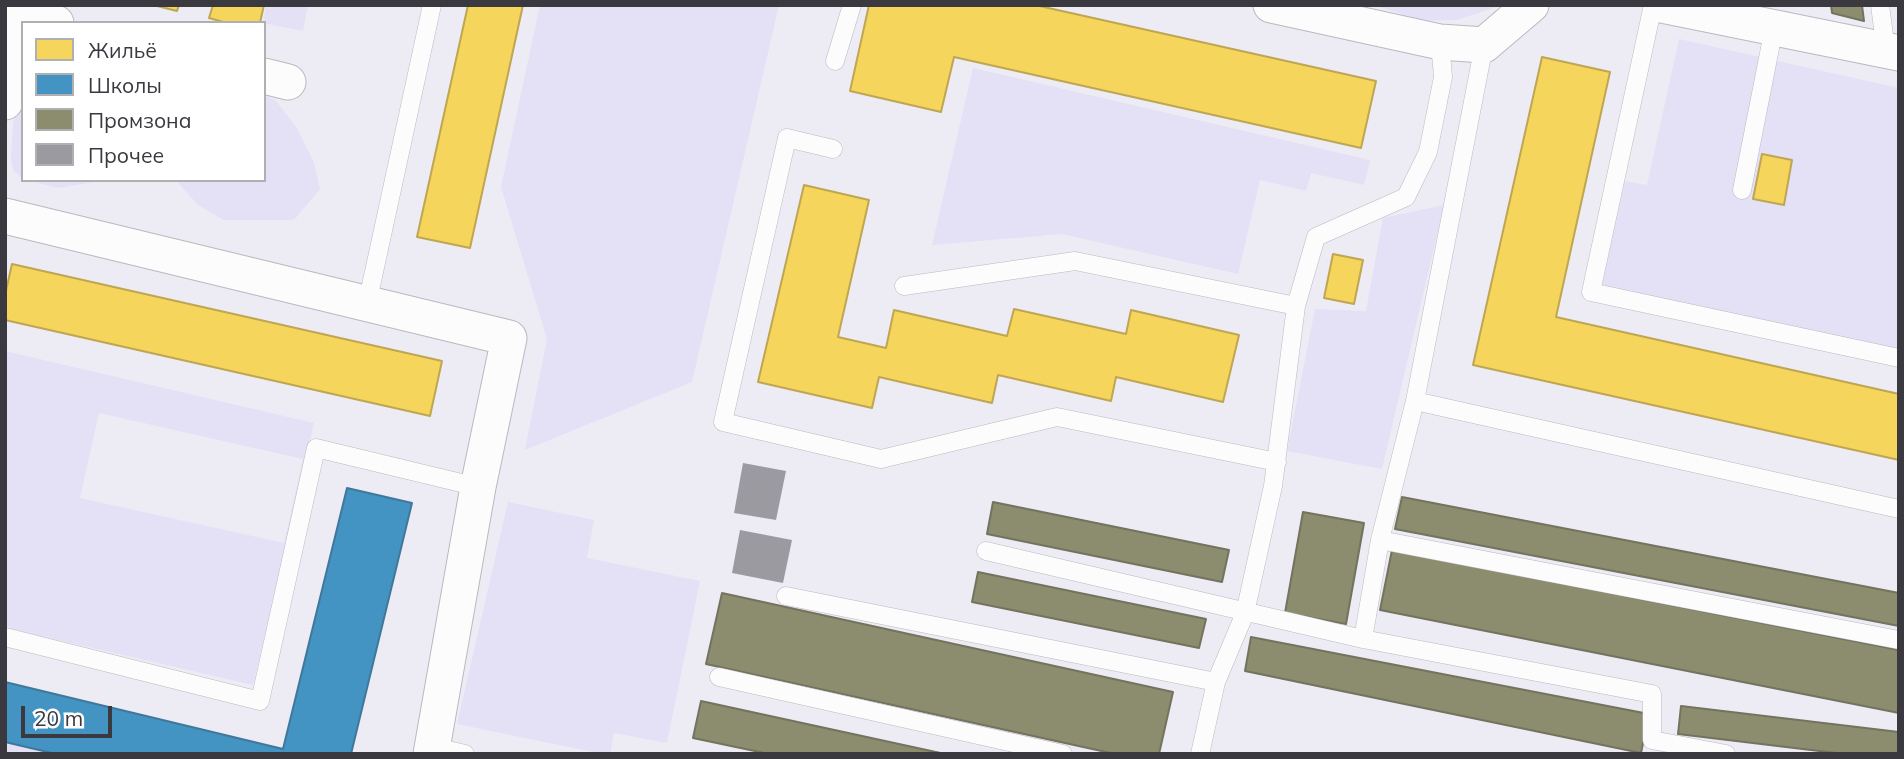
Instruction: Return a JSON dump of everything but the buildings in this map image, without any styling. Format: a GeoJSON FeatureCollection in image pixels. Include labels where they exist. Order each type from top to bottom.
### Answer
{"type":"FeatureCollection","features":[{"type":"Feature","properties":{"kind":"street"},"geometry":{"type":"LineString","coordinates":[[1271,5],[1326,11],[1440,42],[1484,45],[1531,5]]}},
{"type":"Feature","properties":{"kind":"street"},"geometry":{"type":"LineString","coordinates":[[1662,5],[1893,52]]}},
{"type":"Feature","properties":{"kind":"street"},"geometry":{"type":"LineString","coordinates":[[5,102],[21,39]]}},
{"type":"Feature","properties":{"kind":"street"},"geometry":{"type":"LineString","coordinates":[[5,216],[509,338],[478,487],[431,750]]}},
{"type":"Feature","properties":{"kind":"lane"},"geometry":{"type":"LineString","coordinates":[[367,304],[432,5]]}},
{"type":"Feature","properties":{"kind":"lane"},"geometry":{"type":"LineString","coordinates":[[835,61],[852,5]]}},
{"type":"Feature","properties":{"kind":"lane"},"geometry":{"type":"LineString","coordinates":[[1653,5],[1591,292],[1899,358]]}},
{"type":"Feature","properties":{"kind":"lane"},"geometry":{"type":"LineString","coordinates":[[1880,5],[1893,52]]}},
{"type":"Feature","properties":{"kind":"lane"},"geometry":{"type":"LineString","coordinates":[[1742,190],[1774,28]]}},
{"type":"Feature","properties":{"kind":"lane"},"geometry":{"type":"LineString","coordinates":[[1200,754],[1216,682],[1245,614],[1277,462],[1296,306],[1316,237],[1406,197],[1428,152],[1443,77],[1440,42]]}},
{"type":"Feature","properties":{"kind":"lane"},"geometry":{"type":"LineString","coordinates":[[1363,639],[1380,540],[1415,401],[1484,45]]}},
{"type":"Feature","properties":{"kind":"lane"},"geometry":{"type":"LineString","coordinates":[[833,149],[787,138],[723,422],[881,459],[1057,417],[1277,462]]}},
{"type":"Feature","properties":{"kind":"lane"},"geometry":{"type":"LineString","coordinates":[[904,286],[1075,261],[1296,306]]}},
{"type":"Feature","properties":{"kind":"lane"},"geometry":{"type":"LineString","coordinates":[[1415,401],[1899,509]]}},
{"type":"Feature","properties":{"kind":"lane"},"geometry":{"type":"LineString","coordinates":[[5,637],[260,701],[316,448],[478,487]]}},
{"type":"Feature","properties":{"kind":"lane"},"geometry":{"type":"LineString","coordinates":[[1380,540],[1899,640]]}},
{"type":"Feature","properties":{"kind":"lane"},"geometry":{"type":"LineString","coordinates":[[986,551],[1245,614],[1652,694],[1652,740],[1726,754]]}},
{"type":"Feature","properties":{"kind":"lane"},"geometry":{"type":"LineString","coordinates":[[786,596],[1216,682]]}},
{"type":"Feature","properties":{"kind":"lane"},"geometry":{"type":"LineString","coordinates":[[719,677],[1063,754]]}},
{"type":"Feature","properties":{"kind":"lane"},"geometry":{"type":"LineString","coordinates":[[431,750],[465,754]]}},
{"type":"Feature","properties":{"kind":"shaded area"},"geometry":{"type":"Polygon","coordinates":[[[266,5],[308,5],[303,31],[263,21],[266,5]]]}},
{"type":"Feature","properties":{"kind":"shaded area"},"geometry":{"type":"Polygon","coordinates":[[[540,5],[779,5],[692,382],[525,450],[547,339],[501,187],[540,5]]]}},
{"type":"Feature","properties":{"kind":"shaded area"},"geometry":{"type":"Polygon","coordinates":[[[1374,5],[1502,5],[1457,20],[1423,21],[1374,5]]]}},
{"type":"Feature","properties":{"kind":"shaded area"},"geometry":{"type":"Polygon","coordinates":[[[1679,39],[1899,88],[1899,351],[1602,285],[1625,181],[1647,185],[1679,39]]]}},
{"type":"Feature","properties":{"kind":"shaded area"},"geometry":{"type":"Polygon","coordinates":[[[973,68],[1370,160],[1364,185],[1311,173],[1306,191],[1260,180],[1238,274],[1062,234],[932,245],[973,68]]]}},
{"type":"Feature","properties":{"kind":"shaded area"},"geometry":{"type":"Polygon","coordinates":[[[21,92],[21,177],[13,170],[11,158],[13,124],[21,92]]]}},
{"type":"Feature","properties":{"kind":"shaded area"},"geometry":{"type":"Polygon","coordinates":[[[266,96],[276,101],[297,128],[314,163],[320,189],[294,220],[224,220],[198,205],[178,182],[266,182],[266,96]]]}},
{"type":"Feature","properties":{"kind":"shaded area"},"geometry":{"type":"Polygon","coordinates":[[[35,182],[94,182],[58,188],[35,182]]]}},
{"type":"Feature","properties":{"kind":"shaded area"},"geometry":{"type":"Polygon","coordinates":[[[1444,205],[1382,469],[1287,451],[1315,309],[1366,311],[1383,218],[1444,205]]]}},
{"type":"Feature","properties":{"kind":"shaded area"},"geometry":{"type":"Polygon","coordinates":[[[5,351],[314,423],[253,685],[11,629],[5,624],[5,351]],[[99,413],[80,498],[284,543],[303,459],[99,413]]]}},
{"type":"Feature","properties":{"kind":"shaded area"},"geometry":{"type":"Polygon","coordinates":[[[508,502],[594,520],[587,558],[700,581],[667,743],[614,733],[610,754],[603,754],[457,724],[508,502]]]}},
{"type":"Feature","properties":{"kind":"shaded area"},"geometry":{"type":"Polygon","coordinates":[[[5,741],[56,754],[5,754],[5,741]]]}}]}
